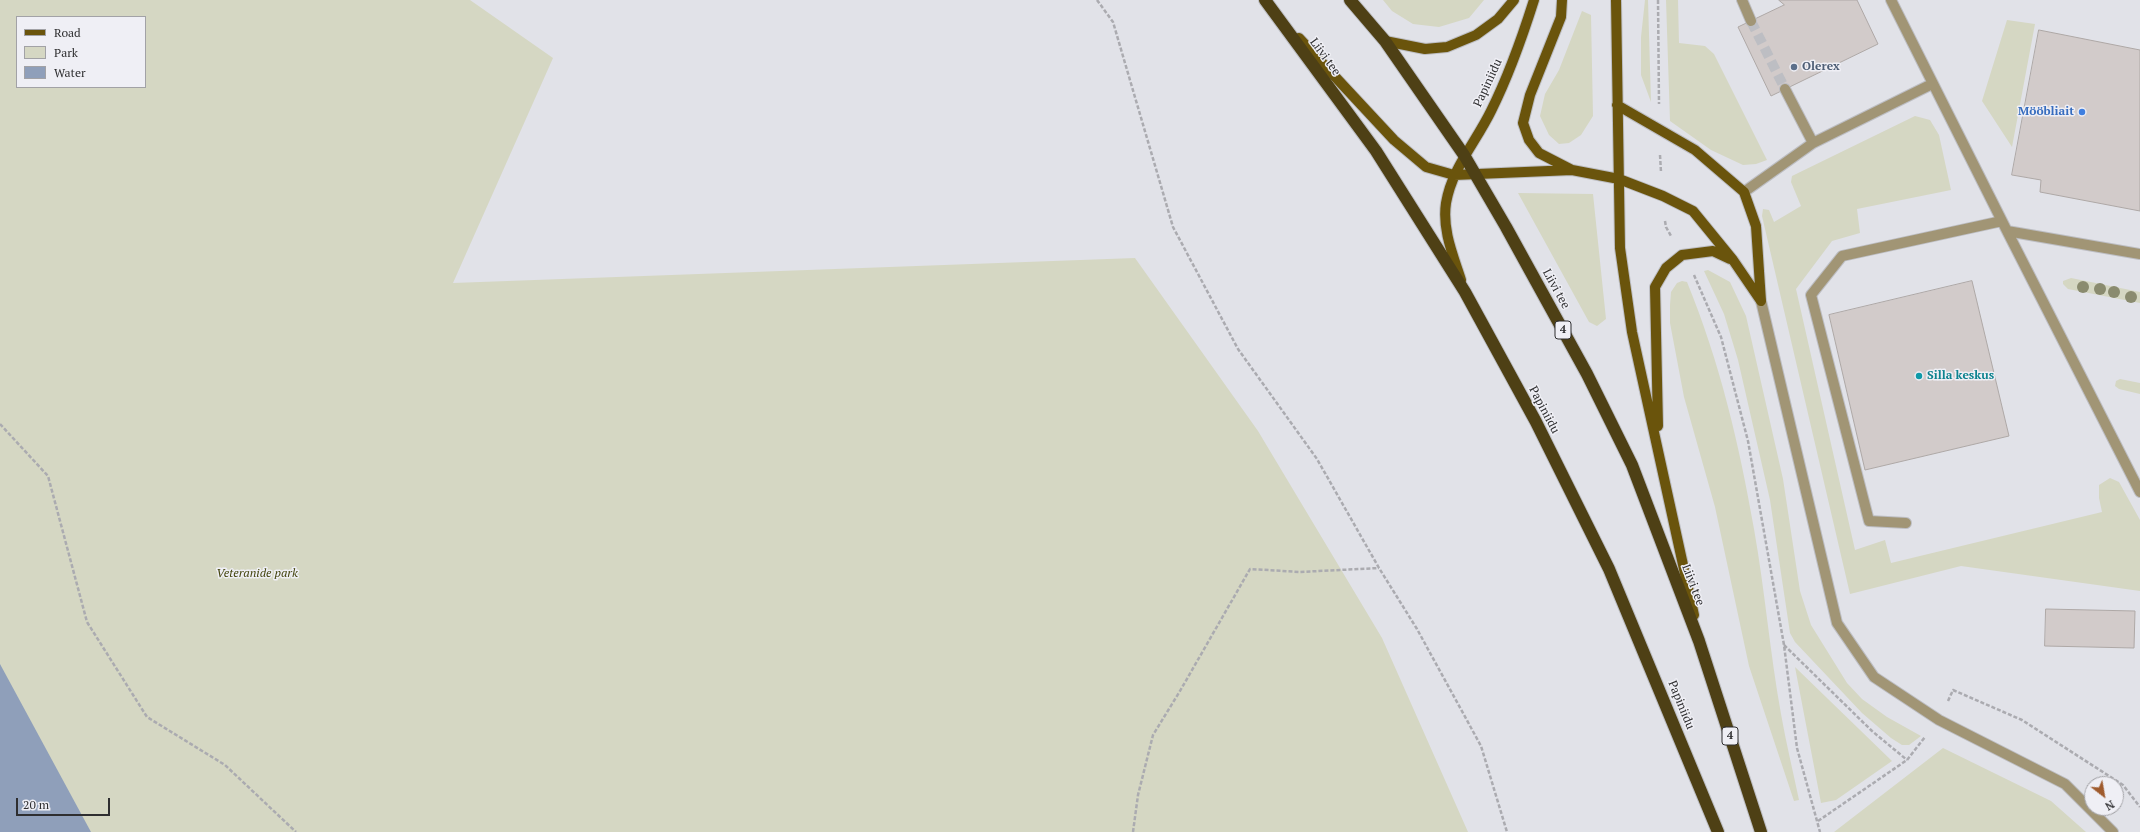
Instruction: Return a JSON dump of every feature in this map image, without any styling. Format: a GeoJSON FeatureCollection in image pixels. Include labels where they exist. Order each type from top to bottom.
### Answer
{"type":"FeatureCollection","features":[{"type":"Feature","properties":{"kind":"highway","name":"Liivi tee"},"geometry":{"type":"LineString","coordinates":[[1265,0],[1280,18],[1376,152],[1464,292]]}},
{"type":"Feature","properties":{"kind":"highway","name":"Liivi tee"},"geometry":{"type":"LineString","coordinates":[[1350,0],[1385,41],[1464,155],[1587,374],[1632,465],[1699,641]]}},
{"type":"Feature","properties":{"kind":"highway","name":"Papiniidu"},"geometry":{"type":"LineString","coordinates":[[1464,292],[1536,422],[1608,569],[1718,832]]}},
{"type":"Feature","properties":{"kind":"highway","name":"4"},"geometry":{"type":"LineString","coordinates":[[1699,641],[1761,832]]}},
{"type":"Feature","properties":{"kind":"main road"},"geometry":{"type":"LineString","coordinates":[[1385,41],[1425,49],[1447,47],[1476,35],[1498,19],[1514,0]]}},
{"type":"Feature","properties":{"kind":"main road","name":"Papiniidu"},"geometry":{"type":"LineString","coordinates":[[1464,292],[1446,231],[1446,204],[1454,176],[1464,155],[1491,112],[1515,58],[1534,0]]}},
{"type":"Feature","properties":{"kind":"main road"},"geometry":{"type":"LineString","coordinates":[[1562,0],[1561,17],[1530,95],[1523,123],[1528,140],[1539,153],[1572,170]]}},
{"type":"Feature","properties":{"kind":"main road"},"geometry":{"type":"LineString","coordinates":[[1616,0],[1620,248],[1632,332],[1658,446],[1699,641]]}},
{"type":"Feature","properties":{"kind":"main road"},"geometry":{"type":"LineString","coordinates":[[1280,18],[1394,140],[1426,167],[1454,176],[1572,170],[1618,179],[1663,196],[1693,211],[1733,260],[1761,301]]}},
{"type":"Feature","properties":{"kind":"main road"},"geometry":{"type":"LineString","coordinates":[[1617,105],[1695,150],[1744,192],[1756,226],[1761,301]]}},
{"type":"Feature","properties":{"kind":"main road"},"geometry":{"type":"LineString","coordinates":[[1658,446],[1655,287],[1666,268],[1682,255],[1713,251],[1733,260]]}},
{"type":"Feature","properties":{"kind":"lane"},"geometry":{"type":"LineString","coordinates":[[1742,0],[1751,21]]}},
{"type":"Feature","properties":{"kind":"lane"},"geometry":{"type":"LineString","coordinates":[[1891,0],[1932,84],[2140,492]]}},
{"type":"Feature","properties":{"kind":"lane"},"geometry":{"type":"LineString","coordinates":[[1744,192],[1813,144],[1932,84]]}},
{"type":"Feature","properties":{"kind":"lane"},"geometry":{"type":"LineString","coordinates":[[1785,89],[1813,144]]}},
{"type":"Feature","properties":{"kind":"lane"},"geometry":{"type":"LineString","coordinates":[[1906,523],[1869,521],[1811,294],[1842,256],[2002,221]]}},
{"type":"Feature","properties":{"kind":"lane"},"geometry":{"type":"LineString","coordinates":[[2007,231],[2140,254]]}},
{"type":"Feature","properties":{"kind":"lane"},"geometry":{"type":"LineString","coordinates":[[1761,301],[1837,623],[1874,677],[1939,720],[2065,784],[2113,832]]}},
{"type":"Feature","properties":{"kind":"path"},"geometry":{"type":"LineString","coordinates":[[1097,0],[1112,22],[1173,227],[1238,349],[1317,459],[1378,568],[1418,629],[1481,746],[1507,832]]}},
{"type":"Feature","properties":{"kind":"path"},"geometry":{"type":"LineString","coordinates":[[1658,0],[1659,105]]}},
{"type":"Feature","properties":{"kind":"path"},"geometry":{"type":"LineString","coordinates":[[1693,272],[1721,337],[1748,441],[1784,645],[1797,748],[1820,832]]}},
{"type":"Feature","properties":{"kind":"path"},"geometry":{"type":"LineString","coordinates":[[0,424],[48,476],[87,622],[147,717],[225,765],[296,832]]}},
{"type":"Feature","properties":{"kind":"path"},"geometry":{"type":"LineString","coordinates":[[1133,832],[1138,795],[1153,735],[1250,569],[1300,572],[1378,568]]}},
{"type":"Feature","properties":{"kind":"path"},"geometry":{"type":"LineString","coordinates":[[1784,645],[1872,731],[1907,760]]}},
{"type":"Feature","properties":{"kind":"green space","name":"Veteranide park"},"geometry":{"type":"Polygon","coordinates":[[[0,0],[470,0],[553,58],[453,283],[1135,258],[1258,431],[1382,638],[1468,832],[69,832],[0,717],[0,0]]]}},
{"type":"Feature","properties":{"kind":"green space"},"geometry":{"type":"Polygon","coordinates":[[[1383,0],[1484,0],[1469,18],[1439,27],[1413,24],[1392,11],[1383,0]]]}},
{"type":"Feature","properties":{"kind":"green space"},"geometry":{"type":"Polygon","coordinates":[[[1645,0],[1648,0],[1651,102],[1641,75],[1641,37],[1645,0]]]}},
{"type":"Feature","properties":{"kind":"green space"},"geometry":{"type":"Polygon","coordinates":[[[1666,0],[1678,0],[1679,43],[1705,46],[1714,54],[1767,160],[1756,164],[1743,165],[1711,150],[1670,121],[1666,0]]]}},
{"type":"Feature","properties":{"kind":"green space"},"geometry":{"type":"Polygon","coordinates":[[[1582,11],[1591,15],[1593,116],[1581,135],[1569,143],[1559,144],[1549,135],[1540,116],[1545,94],[1559,70],[1582,11]]]}},
{"type":"Feature","properties":{"kind":"green space"},"geometry":{"type":"Polygon","coordinates":[[[2007,20],[2035,24],[2012,147],[1982,101],[2007,20]]]}},
{"type":"Feature","properties":{"kind":"green space"},"geometry":{"type":"Polygon","coordinates":[[[1915,116],[1930,120],[1939,135],[1951,190],[1857,209],[1860,233],[1832,241],[1796,289],[1855,550],[1885,540],[1891,563],[2102,512],[2099,498],[2099,485],[2110,478],[2119,482],[2140,520],[2140,591],[1961,566],[1850,594],[1762,216],[1763,209],[1769,210],[1774,222],[1801,206],[1791,182],[1792,176],[1915,116]]]}},
{"type":"Feature","properties":{"kind":"green space"},"geometry":{"type":"Polygon","coordinates":[[[1518,193],[1593,194],[1606,319],[1597,326],[1589,322],[1518,193]]]}},
{"type":"Feature","properties":{"kind":"green space"},"geometry":{"type":"Polygon","coordinates":[[[1708,270],[1730,282],[1746,316],[1783,479],[1800,591],[1811,625],[1847,683],[1862,699],[1887,717],[1921,736],[1909,745],[1902,745],[1891,738],[1862,713],[1795,642],[1790,633],[1770,500],[1738,360],[1724,314],[1704,271],[1708,270]]]}},
{"type":"Feature","properties":{"kind":"green space"},"geometry":{"type":"Polygon","coordinates":[[[2071,278],[2140,292],[2140,303],[2068,289],[2063,284],[2063,281],[2071,278]]]}},
{"type":"Feature","properties":{"kind":"green space"},"geometry":{"type":"Polygon","coordinates":[[[1682,281],[1687,282],[1699,312],[1719,373],[1735,434],[1758,552],[1781,714],[1799,800],[1794,801],[1749,666],[1715,507],[1684,397],[1670,323],[1671,292],[1677,283],[1682,281]]]}},
{"type":"Feature","properties":{"kind":"green space"},"geometry":{"type":"Polygon","coordinates":[[[2120,379],[2140,383],[2140,394],[2119,389],[2115,386],[2116,381],[2120,379]]]}},
{"type":"Feature","properties":{"kind":"green space"},"geometry":{"type":"Polygon","coordinates":[[[1795,667],[1892,761],[1836,800],[1821,803],[1795,667]]]}},
{"type":"Feature","properties":{"kind":"green space"},"geometry":{"type":"Polygon","coordinates":[[[1943,748],[2051,801],[2086,832],[1834,832],[1943,748]]]}},
{"type":"Feature","properties":{"kind":"water"},"geometry":{"type":"Polygon","coordinates":[[[0,664],[91,832],[0,832],[0,664]]]}},
{"type":"Feature","properties":{"kind":"building","name":"Olerex"},"geometry":{"type":"Polygon","coordinates":[[[1779,0],[1857,0],[1878,44],[1771,96],[1738,27],[1784,5],[1779,0]]]}},
{"type":"Feature","properties":{"kind":"building","name":"Mööbliait"},"geometry":{"type":"Polygon","coordinates":[[[2039,30],[2140,50],[2140,211],[2040,192],[2041,180],[2012,175],[2039,30]]]}},
{"type":"Feature","properties":{"kind":"building","name":"Silla keskus"},"geometry":{"type":"Polygon","coordinates":[[[1972,281],[2009,436],[1865,470],[1829,315],[1972,281]]]}},
{"type":"Feature","properties":{"kind":"building"},"geometry":{"type":"Polygon","coordinates":[[[2046,609],[2135,611],[2134,648],[2045,646],[2046,609]]]}},
{"type":"Feature","properties":{"kind":"tunnel"},"geometry":{"type":"LineString","coordinates":[[1751,21],[1785,89]]}},
{"type":"Feature","properties":{"kind":"place","name":"Olerex"},"geometry":{"type":"Point","coordinates":[1794,67]}},
{"type":"Feature","properties":{"kind":"place","name":"Mööbliait"},"geometry":{"type":"Point","coordinates":[2082,112]}},
{"type":"Feature","properties":{"kind":"place","name":"Silla keskus"},"geometry":{"type":"Point","coordinates":[1919,376]}}]}
